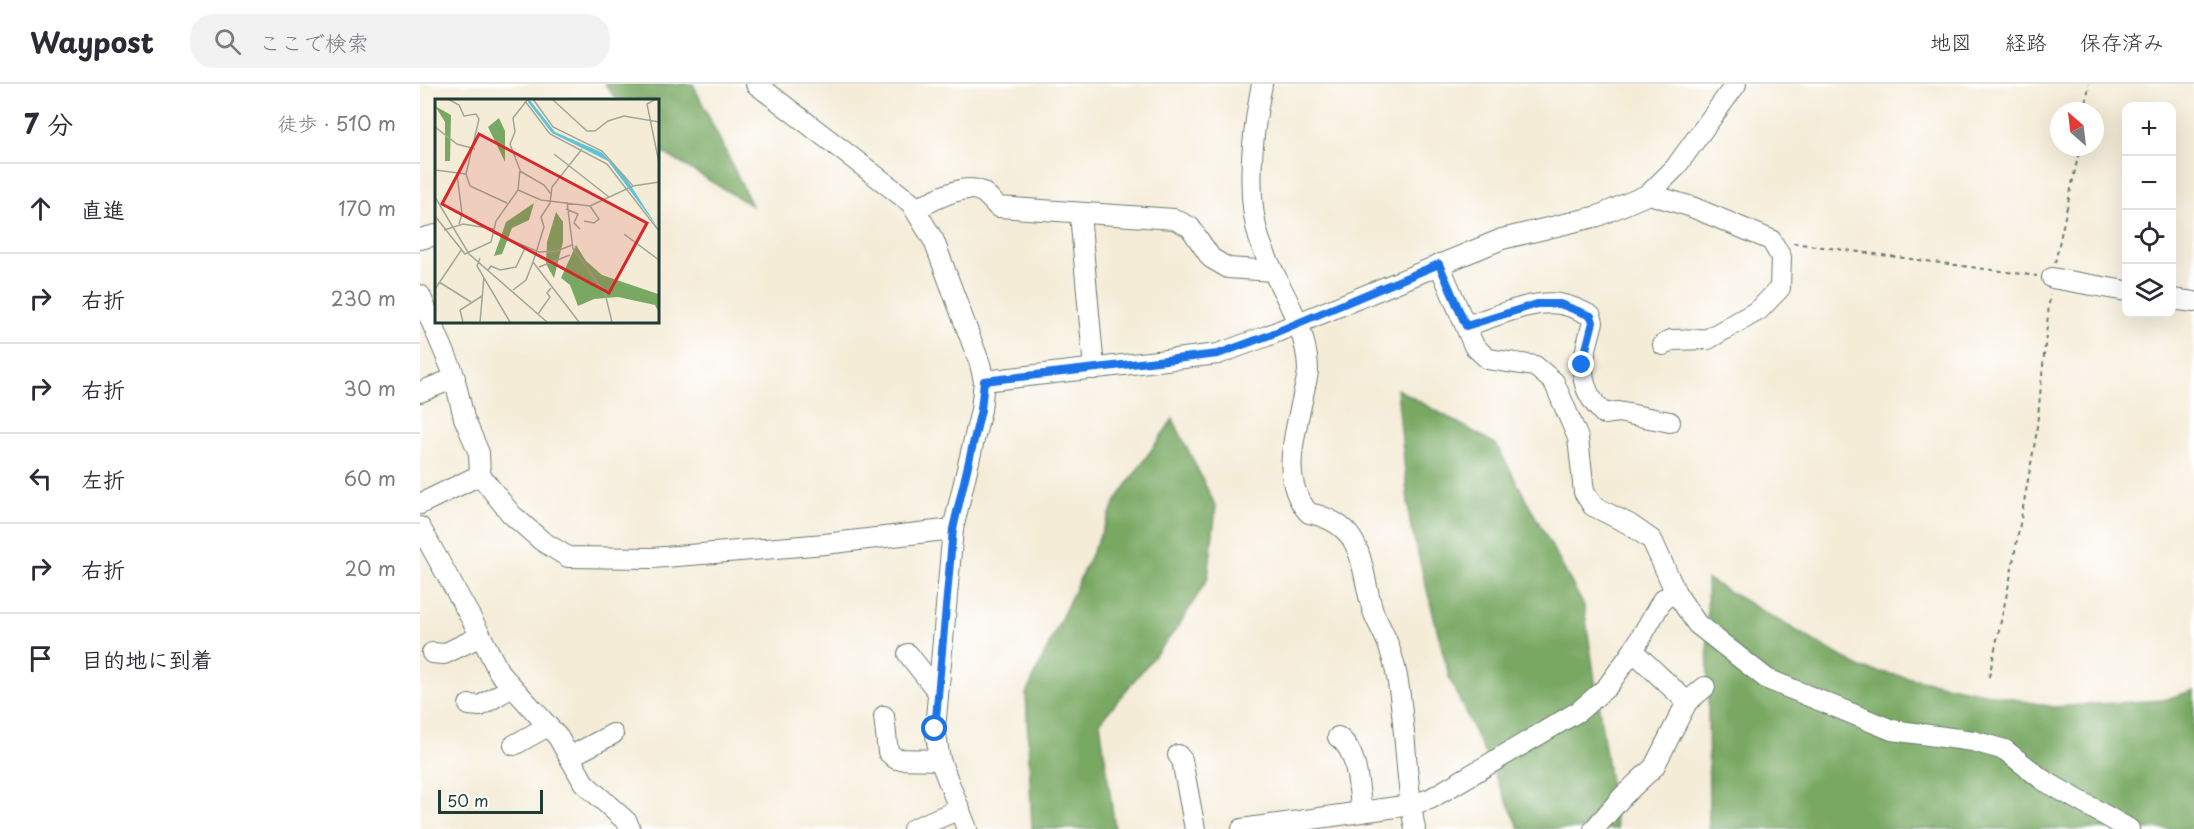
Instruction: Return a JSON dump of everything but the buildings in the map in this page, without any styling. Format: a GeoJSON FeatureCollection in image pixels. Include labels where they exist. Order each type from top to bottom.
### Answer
{"type":"FeatureCollection","features":[{"type":"Feature","properties":{"kind":"street"},"geometry":{"type":"LineString","coordinates":[[756,84],[911,203],[934,241],[980,364],[984,381],[981,410],[953,529],[935,729],[940,760],[968,829]]}},
{"type":"Feature","properties":{"kind":"street"},"geometry":{"type":"LineString","coordinates":[[1262,84],[1253,130],[1253,204],[1259,239],[1305,346],[1308,371],[1290,467],[1295,495],[1309,513],[1323,516],[1337,523],[1352,538],[1363,563],[1373,611],[1389,646],[1399,688],[1410,805],[1415,829]]}},
{"type":"Feature","properties":{"kind":"street"},"geometry":{"type":"LineString","coordinates":[[984,381],[1218,354],[1502,239],[1598,216],[1649,194],[1675,168],[1736,84]]}},
{"type":"Feature","properties":{"kind":"street"},"geometry":{"type":"LineString","coordinates":[[915,209],[950,193],[969,188],[981,191],[998,207],[1174,219],[1190,227],[1211,258],[1228,268],[1273,271]]}},
{"type":"Feature","properties":{"kind":"street"},"geometry":{"type":"LineString","coordinates":[[1649,194],[1692,207],[1771,240],[1781,257],[1780,288],[1759,310],[1708,339],[1671,340],[1663,345]]}},
{"type":"Feature","properties":{"kind":"street"},"geometry":{"type":"LineString","coordinates":[[1080,214],[1094,369]]}},
{"type":"Feature","properties":{"kind":"street"},"geometry":{"type":"LineString","coordinates":[[420,239],[435,235]]}},
{"type":"Feature","properties":{"kind":"street"},"geometry":{"type":"LineString","coordinates":[[1439,264],[1474,346],[1488,359],[1535,366],[1554,382],[1578,438],[1584,492],[1593,506],[1629,524],[1652,540],[1676,593],[1698,624],[1767,679],[1892,730],[1973,741],[2005,750],[2043,780],[2130,829]]}},
{"type":"Feature","properties":{"kind":"street"},"geometry":{"type":"LineString","coordinates":[[2052,278],[2122,290]]}},
{"type":"Feature","properties":{"kind":"street"},"geometry":{"type":"LineString","coordinates":[[420,296],[455,378],[464,418],[479,453],[480,475],[511,514],[542,541],[568,557],[652,558],[825,544],[953,529]]}},
{"type":"Feature","properties":{"kind":"street"},"geometry":{"type":"LineString","coordinates":[[2176,300],[2194,302]]}},
{"type":"Feature","properties":{"kind":"street"},"geometry":{"type":"LineString","coordinates":[[1466,326],[1537,304],[1560,304],[1582,311],[1591,316],[1593,322],[1582,365],[1584,381],[1592,402],[1604,414],[1618,412],[1670,422]]}},
{"type":"Feature","properties":{"kind":"street"},"geometry":{"type":"LineString","coordinates":[[420,392],[455,378]]}},
{"type":"Feature","properties":{"kind":"street"},"geometry":{"type":"LineString","coordinates":[[420,504],[480,475]]}},
{"type":"Feature","properties":{"kind":"street"},"geometry":{"type":"LineString","coordinates":[[420,527],[499,672],[558,737],[584,783],[627,822],[630,829]]}},
{"type":"Feature","properties":{"kind":"street"},"geometry":{"type":"LineString","coordinates":[[1242,829],[1293,826],[1410,805],[1430,799],[1579,711],[1607,687],[1634,651],[1663,599],[1676,593]]}},
{"type":"Feature","properties":{"kind":"street"},"geometry":{"type":"LineString","coordinates":[[432,652],[444,654],[481,636]]}},
{"type":"Feature","properties":{"kind":"street"},"geometry":{"type":"LineString","coordinates":[[1634,651],[1687,702]]}},
{"type":"Feature","properties":{"kind":"street"},"geometry":{"type":"LineString","coordinates":[[908,654],[938,692]]}},
{"type":"Feature","properties":{"kind":"street"},"geometry":{"type":"LineString","coordinates":[[469,705],[480,706],[512,687]]}},
{"type":"Feature","properties":{"kind":"street"},"geometry":{"type":"LineString","coordinates":[[1594,829],[1623,796],[1654,767],[1687,702],[1705,687]]}},
{"type":"Feature","properties":{"kind":"street"},"geometry":{"type":"LineString","coordinates":[[884,716],[888,752],[896,759],[940,760]]}},
{"type":"Feature","properties":{"kind":"street"},"geometry":{"type":"LineString","coordinates":[[514,745],[548,726]]}},
{"type":"Feature","properties":{"kind":"street"},"geometry":{"type":"LineString","coordinates":[[569,757],[613,734]]}},
{"type":"Feature","properties":{"kind":"street"},"geometry":{"type":"LineString","coordinates":[[1338,737],[1344,741],[1351,753],[1362,812]]}},
{"type":"Feature","properties":{"kind":"street"},"geometry":{"type":"LineString","coordinates":[[1178,755],[1182,760],[1195,829]]}},
{"type":"Feature","properties":{"kind":"street"},"geometry":{"type":"LineString","coordinates":[[1201,791],[1199,814],[1204,829]]}},
{"type":"Feature","properties":{"kind":"street"},"geometry":{"type":"LineString","coordinates":[[913,829],[960,809]]}},
{"type":"Feature","properties":{"kind":"path"},"geometry":{"type":"LineString","coordinates":[[2086,102],[2089,84]]}},
{"type":"Feature","properties":{"kind":"path"},"geometry":{"type":"LineString","coordinates":[[1989,677],[2010,579],[2036,436],[2052,278],[2078,156]]}},
{"type":"Feature","properties":{"kind":"path"},"geometry":{"type":"LineString","coordinates":[[1771,240],[2052,278]]}},
{"type":"Feature","properties":{"kind":"green space"},"geometry":{"type":"Polygon","coordinates":[[[605,84],[693,84],[752,206],[658,150],[658,99],[616,99],[605,84]]]}},
{"type":"Feature","properties":{"kind":"green space"},"geometry":{"type":"Polygon","coordinates":[[[1397,389],[1496,444],[1584,606],[1617,829],[1520,829],[1450,680],[1410,523],[1397,389]]]}},
{"type":"Feature","properties":{"kind":"green space"},"geometry":{"type":"Polygon","coordinates":[[[1173,419],[1216,507],[1208,578],[1178,627],[1100,722],[1115,829],[1032,829],[1026,694],[1117,499],[1173,419]]]}},
{"type":"Feature","properties":{"kind":"green space"},"geometry":{"type":"Polygon","coordinates":[[[1707,579],[1861,668],[2053,707],[2163,700],[2194,690],[2194,829],[1709,829],[1707,579]]]}},
{"type":"Feature","properties":{"kind":"route"},"geometry":{"type":"LineString","coordinates":[[935,729],[953,529],[981,410],[984,381],[1218,354],[1267,336],[1439,264],[1466,326],[1537,304],[1560,304],[1591,316],[1593,322],[1582,365]]}}]}
